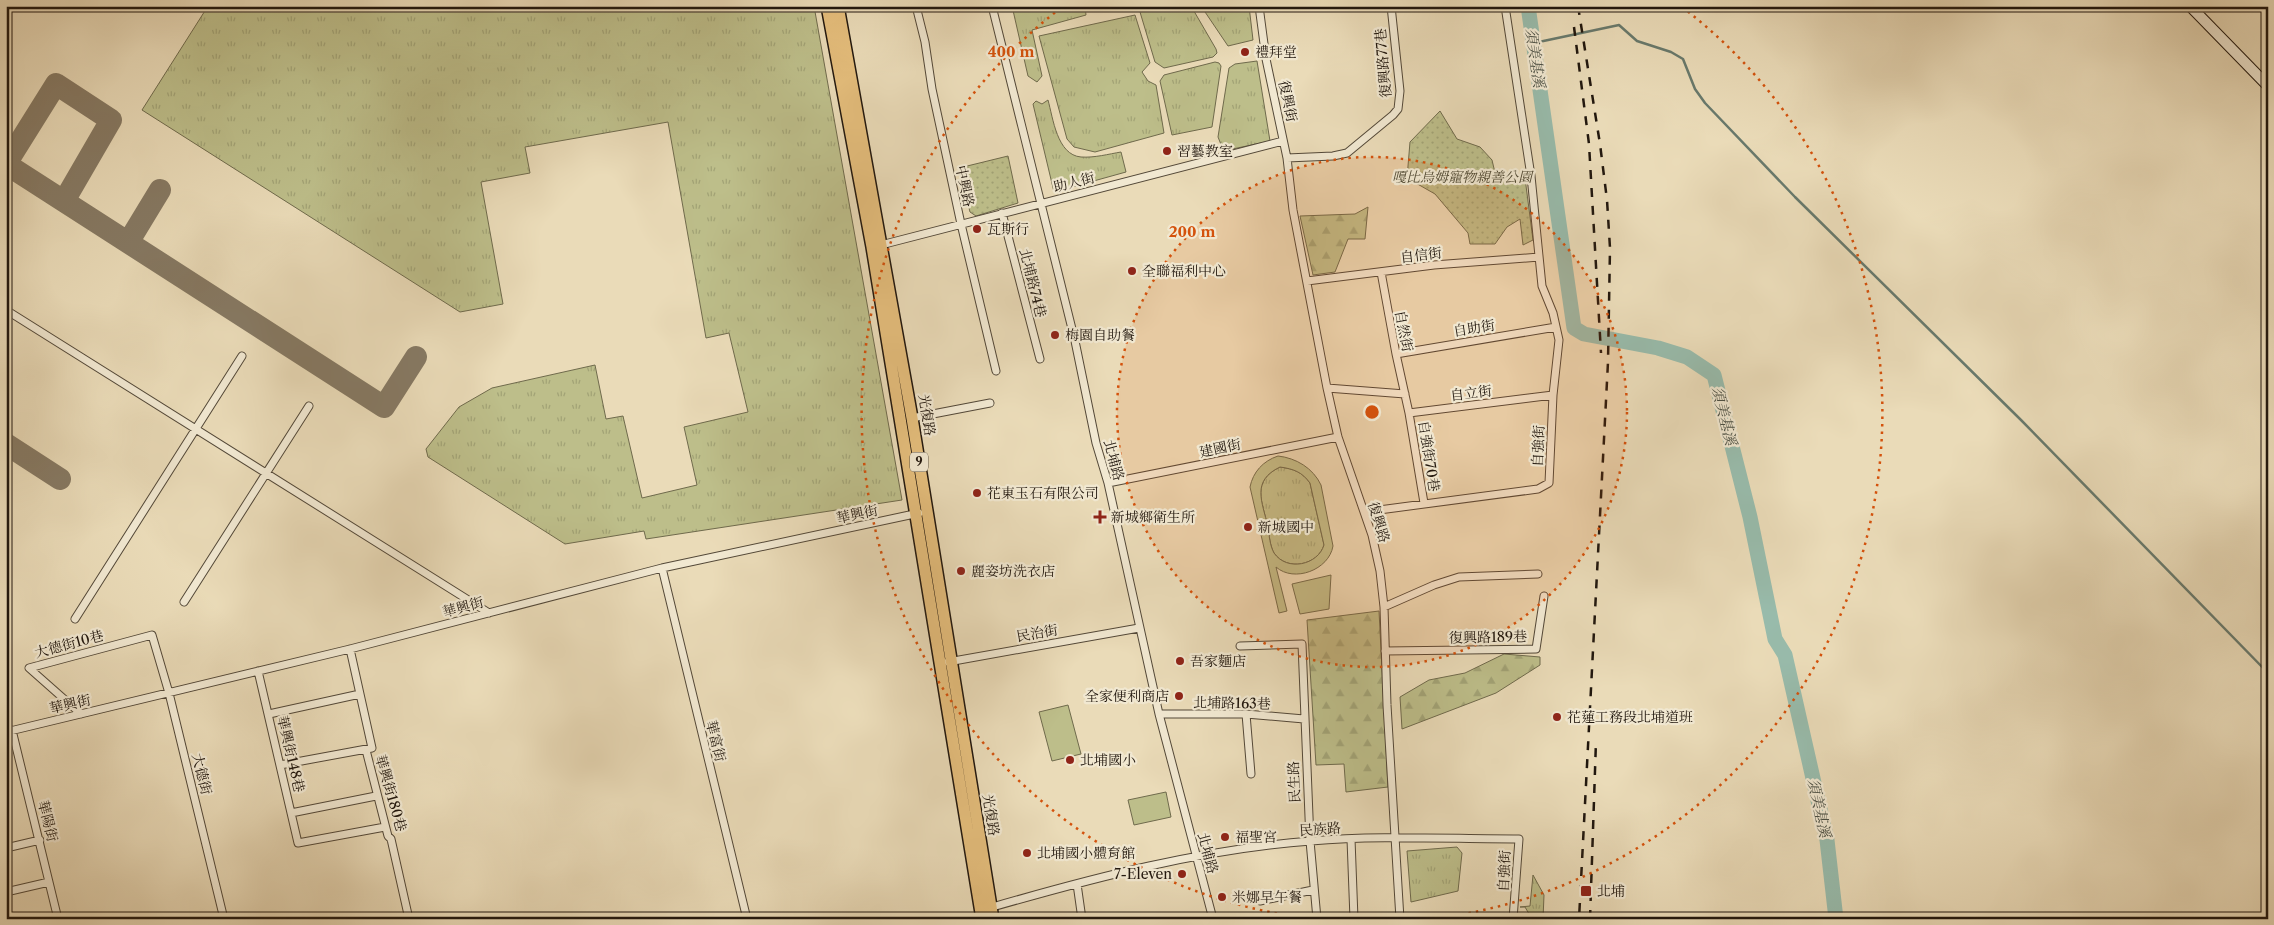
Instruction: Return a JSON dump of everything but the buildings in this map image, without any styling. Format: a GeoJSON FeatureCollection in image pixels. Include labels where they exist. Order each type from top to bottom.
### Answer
{"type":"FeatureCollection","features":[{"type":"Feature","properties":{"kind":"main road","name":"光復路"},"geometry":{"type":"LineString","coordinates":[[827,6],[912,418],[952,662],[987,914]]}},
{"type":"Feature","properties":{"kind":"main road","name":"光復路"},"geometry":{"type":"LineString","coordinates":[[838,6],[877,246],[914,514],[938,663],[987,914]]}},
{"type":"Feature","properties":{"kind":"street","name":"中興路"},"geometry":{"type":"LineString","coordinates":[[916,6],[925,42],[932,89],[961,224],[996,371]]}},
{"type":"Feature","properties":{"kind":"street","name":"北埔路"},"geometry":{"type":"LineString","coordinates":[[992,6],[1075,341],[1096,443],[1108,483],[1159,714],[1214,919]]}},
{"type":"Feature","properties":{"kind":"street","name":"復興街"},"geometry":{"type":"LineString","coordinates":[[1259,6],[1266,59],[1283,141]]}},
{"type":"Feature","properties":{"kind":"street","name":"復興路77巷"},"geometry":{"type":"LineString","coordinates":[[1287,158],[1333,156],[1346,153],[1393,116],[1398,109],[1400,90],[1390,6]]}},
{"type":"Feature","properties":{"kind":"street","name":"自強街"},"geometry":{"type":"LineString","coordinates":[[1364,512],[1538,489],[1549,482],[1554,395],[1560,340],[1553,313],[1542,286],[1531,176],[1505,6]]}},
{"type":"Feature","properties":{"kind":"street"},"geometry":{"type":"LineString","coordinates":[[2190,6],[2268,86]]}},
{"type":"Feature","properties":{"kind":"street","name":"助人街"},"geometry":{"type":"LineString","coordinates":[[877,246],[1283,141]]}},
{"type":"Feature","properties":{"kind":"street","name":"復興路"},"geometry":{"type":"LineString","coordinates":[[1283,141],[1287,158],[1293,210],[1338,437],[1372,535],[1380,571],[1384,607],[1394,839],[1400,919]]}},
{"type":"Feature","properties":{"kind":"street","name":"北埔路74巷"},"geometry":{"type":"LineString","coordinates":[[1002,213],[1040,359]]}},
{"type":"Feature","properties":{"kind":"street","name":"自信街"},"geometry":{"type":"LineString","coordinates":[[1307,281],[1539,257]]}},
{"type":"Feature","properties":{"kind":"street","name":"自然街"},"geometry":{"type":"LineString","coordinates":[[1381,272],[1405,394]]}},
{"type":"Feature","properties":{"kind":"street"},"geometry":{"type":"LineString","coordinates":[[6,310],[489,613]]}},
{"type":"Feature","properties":{"kind":"street","name":"自助街"},"geometry":{"type":"LineString","coordinates":[[1396,354],[1556,327]]}},
{"type":"Feature","properties":{"kind":"street"},"geometry":{"type":"LineString","coordinates":[[75,619],[242,356]]}},
{"type":"Feature","properties":{"kind":"street"},"geometry":{"type":"LineString","coordinates":[[1327,388],[1405,394],[1410,413]]}},
{"type":"Feature","properties":{"kind":"street","name":"自立街"},"geometry":{"type":"LineString","coordinates":[[1410,413],[1554,395]]}},
{"type":"Feature","properties":{"kind":"street"},"geometry":{"type":"LineString","coordinates":[[912,418],[990,403]]}},
{"type":"Feature","properties":{"kind":"street"},"geometry":{"type":"LineString","coordinates":[[184,602],[309,406]]}},
{"type":"Feature","properties":{"kind":"street","name":"自強街70巷"},"geometry":{"type":"LineString","coordinates":[[1410,413],[1424,503]]}},
{"type":"Feature","properties":{"kind":"street","name":"建國街"},"geometry":{"type":"LineString","coordinates":[[1108,483],[1338,437]]}},
{"type":"Feature","properties":{"kind":"street","name":"華興街"},"geometry":{"type":"LineString","coordinates":[[9,731],[350,650],[662,568],[926,512]]}},
{"type":"Feature","properties":{"kind":"street","name":"華富街"},"geometry":{"type":"LineString","coordinates":[[662,568],[747,919]]}},
{"type":"Feature","properties":{"kind":"street"},"geometry":{"type":"LineString","coordinates":[[1384,607],[1434,585],[1459,578],[1538,574]]}},
{"type":"Feature","properties":{"kind":"street","name":"復興路189巷"},"geometry":{"type":"LineString","coordinates":[[1385,651],[1536,649],[1544,596]]}},
{"type":"Feature","properties":{"kind":"street","name":"民治街"},"geometry":{"type":"LineString","coordinates":[[938,663],[1139,628]]}},
{"type":"Feature","properties":{"kind":"street","name":"大德街"},"geometry":{"type":"LineString","coordinates":[[152,635],[170,693],[224,919]]}},
{"type":"Feature","properties":{"kind":"street","name":"大德街10巷"},"geometry":{"type":"LineString","coordinates":[[81,714],[29,668],[152,635]]}},
{"type":"Feature","properties":{"kind":"street","name":"民生路"},"geometry":{"type":"LineString","coordinates":[[1240,646],[1302,644],[1310,841],[1317,919]]}},
{"type":"Feature","properties":{"kind":"street","name":"華興街180巷"},"geometry":{"type":"LineString","coordinates":[[350,650],[372,748],[366,750],[376,796],[390,839],[409,919]]}},
{"type":"Feature","properties":{"kind":"street","name":"華興街148巷"},"geometry":{"type":"LineString","coordinates":[[258,671],[298,843],[385,827]]}},
{"type":"Feature","properties":{"kind":"street"},"geometry":{"type":"LineString","coordinates":[[269,714],[360,694]]}},
{"type":"Feature","properties":{"kind":"street","name":"北埔路163巷"},"geometry":{"type":"LineString","coordinates":[[1159,714],[1246,714],[1304,718]]}},
{"type":"Feature","properties":{"kind":"street"},"geometry":{"type":"LineString","coordinates":[[1246,714],[1252,774]]}},
{"type":"Feature","properties":{"kind":"street","name":"華陽街"},"geometry":{"type":"LineString","coordinates":[[9,731],[40,840],[58,919]]}},
{"type":"Feature","properties":{"kind":"street"},"geometry":{"type":"LineString","coordinates":[[280,765],[366,750]]}},
{"type":"Feature","properties":{"kind":"street"},"geometry":{"type":"LineString","coordinates":[[291,813],[376,796]]}},
{"type":"Feature","properties":{"kind":"street"},"geometry":{"type":"LineString","coordinates":[[1351,839],[1354,919]]}},
{"type":"Feature","properties":{"kind":"street","name":"民族路"},"geometry":{"type":"LineString","coordinates":[[987,914],[1078,884],[1196,856],[1310,841],[1351,839],[1519,839]]}},
{"type":"Feature","properties":{"kind":"street","name":"自強街"},"geometry":{"type":"LineString","coordinates":[[1513,919],[1519,839]]}},
{"type":"Feature","properties":{"kind":"street"},"geometry":{"type":"LineString","coordinates":[[6,848],[40,840]]}},
{"type":"Feature","properties":{"kind":"street"},"geometry":{"type":"LineString","coordinates":[[6,892],[49,882]]}},
{"type":"Feature","properties":{"kind":"street"},"geometry":{"type":"LineString","coordinates":[[1078,884],[1082,919]]}},
{"type":"Feature","properties":{"kind":"street"},"geometry":{"type":"LineString","coordinates":[[1260,901],[1313,890]]}},
{"type":"Feature","properties":{"kind":"green space"},"geometry":{"type":"Polygon","coordinates":[[[208,6],[814,6],[902,500],[646,539],[644,531],[565,544],[428,457],[426,449],[459,407],[492,388],[595,365],[606,419],[623,416],[642,498],[697,485],[684,427],[748,412],[729,333],[706,338],[668,122],[525,147],[530,173],[481,182],[503,304],[460,312],[142,110],[208,6]]]}},
{"type":"Feature","properties":{"kind":"green space"},"geometry":{"type":"Polygon","coordinates":[[[1012,6],[1085,6],[1086,15],[1032,30],[1042,76],[1037,82],[1028,76],[1012,6]]]}},
{"type":"Feature","properties":{"kind":"green space"},"geometry":{"type":"Polygon","coordinates":[[[1164,6],[1191,6],[1217,53],[1213,57],[1164,68],[1155,62],[1140,12],[1164,6]]]}},
{"type":"Feature","properties":{"kind":"green space"},"geometry":{"type":"Polygon","coordinates":[[[1201,6],[1249,6],[1253,40],[1228,46],[1201,6]]]}},
{"type":"Feature","properties":{"kind":"green space"},"geometry":{"type":"Polygon","coordinates":[[[1135,15],[1150,63],[1142,72],[1148,81],[1156,85],[1164,133],[1095,152],[1074,147],[1067,139],[1039,36],[1135,15]]]}},
{"type":"Feature","properties":{"kind":"green space"},"geometry":{"type":"Polygon","coordinates":[[[1257,61],[1270,141],[1228,150],[1222,147],[1218,137],[1229,68],[1235,64],[1257,61]]]}},
{"type":"Feature","properties":{"kind":"green space"},"geometry":{"type":"Polygon","coordinates":[[[1215,62],[1221,66],[1212,127],[1172,135],[1160,81],[1164,75],[1215,62]]]}},
{"type":"Feature","properties":{"kind":"green space"},"geometry":{"type":"Polygon","coordinates":[[[1048,100],[1057,134],[1066,150],[1073,155],[1081,157],[1121,152],[1126,172],[1054,192],[1033,104],[1036,101],[1042,104],[1048,100]]]}},
{"type":"Feature","properties":{"kind":"green space","name":"嘎比烏姆寵物親善公園"},"geometry":{"type":"Polygon","coordinates":[[[1440,111],[1457,139],[1480,147],[1492,160],[1496,177],[1513,181],[1525,178],[1533,240],[1523,245],[1520,219],[1507,227],[1495,244],[1470,244],[1468,233],[1435,194],[1407,178],[1410,142],[1440,111]]]}},
{"type":"Feature","properties":{"kind":"green space"},"geometry":{"type":"Polygon","coordinates":[[[1008,156],[1018,203],[976,216],[970,212],[959,168],[1008,156]]]}},
{"type":"Feature","properties":{"kind":"green space"},"geometry":{"type":"Polygon","coordinates":[[[1368,207],[1365,239],[1348,239],[1335,272],[1313,275],[1300,216],[1355,214],[1368,207]]]}},
{"type":"Feature","properties":{"kind":"green space"},"geometry":{"type":"Polygon","coordinates":[[[1278,456],[1291,459],[1309,469],[1318,479],[1321,485],[1333,546],[1325,562],[1310,572],[1292,574],[1283,572],[1276,567],[1287,611],[1279,613],[1250,487],[1256,472],[1263,464],[1278,456]],[[1280,467],[1265,479],[1261,492],[1271,544],[1274,553],[1286,563],[1302,564],[1321,552],[1324,545],[1310,483],[1294,470],[1280,467]]]}},
{"type":"Feature","properties":{"kind":"green space"},"geometry":{"type":"Polygon","coordinates":[[[1280,467],[1297,472],[1310,483],[1324,545],[1321,552],[1302,564],[1286,563],[1274,553],[1271,544],[1261,492],[1265,479],[1280,467]]]}},
{"type":"Feature","properties":{"kind":"green space"},"geometry":{"type":"Polygon","coordinates":[[[1331,575],[1329,609],[1300,614],[1292,584],[1331,575]]]}},
{"type":"Feature","properties":{"kind":"green space"},"geometry":{"type":"Polygon","coordinates":[[[1379,611],[1388,787],[1346,792],[1344,764],[1316,765],[1307,620],[1379,611]]]}},
{"type":"Feature","properties":{"kind":"green space"},"geometry":{"type":"Polygon","coordinates":[[[1504,654],[1540,657],[1540,665],[1496,693],[1402,729],[1400,697],[1429,680],[1465,673],[1504,654]]]}},
{"type":"Feature","properties":{"kind":"green space"},"geometry":{"type":"Polygon","coordinates":[[[1068,705],[1081,754],[1052,761],[1039,712],[1068,705]]]}},
{"type":"Feature","properties":{"kind":"green space"},"geometry":{"type":"Polygon","coordinates":[[[1166,792],[1171,817],[1134,825],[1128,800],[1166,792]]]}},
{"type":"Feature","properties":{"kind":"green space"},"geometry":{"type":"Polygon","coordinates":[[[1457,847],[1462,853],[1458,891],[1411,902],[1407,851],[1457,847]]]}},
{"type":"Feature","properties":{"kind":"green space"},"geometry":{"type":"Polygon","coordinates":[[[1533,875],[1544,895],[1543,919],[1532,919],[1525,907],[1520,907],[1530,906],[1533,875]]]}},
{"type":"Feature","properties":{"kind":"waterway","name":"須美基溪"},"geometry":{"type":"LineString","coordinates":[[1528,6],[1574,328],[1584,334],[1658,348],[1687,357],[1714,375],[1750,517],[1775,639],[1785,655],[1827,840],[1836,919]]}},
{"type":"Feature","properties":{"kind":"waterway"},"geometry":{"type":"LineString","coordinates":[[1534,43],[1619,25],[1637,41],[1671,52],[1683,59],[1695,89],[1705,103],[1795,197],[2021,420],[2268,673]]}},
{"type":"Feature","properties":{"kind":"taxiway"},"geometry":{"type":"LineString","coordinates":[[6,164],[56,84],[111,120],[64,201]]}},
{"type":"Feature","properties":{"kind":"taxiway"},"geometry":{"type":"LineString","coordinates":[[6,164],[384,407],[416,357]]}},
{"type":"Feature","properties":{"kind":"taxiway"},"geometry":{"type":"LineString","coordinates":[[129,241],[160,190]]}},
{"type":"Feature","properties":{"kind":"taxiway"},"geometry":{"type":"LineString","coordinates":[[6,444],[60,479]]}},
{"type":"Feature","properties":{"kind":"railway"},"geometry":{"type":"LineString","coordinates":[[1578,6],[1600,144],[1607,200],[1610,248],[1608,362],[1579,919]]}},
{"type":"Feature","properties":{"kind":"railway"},"geometry":{"type":"LineString","coordinates":[[1574,27],[1589,144],[1601,353]]}},
{"type":"Feature","properties":{"kind":"railway"},"geometry":{"type":"LineString","coordinates":[[1590,919],[1596,741]]}},
{"type":"Feature","properties":{"kind":"place","name":"禮拜堂"},"geometry":{"type":"Point","coordinates":[1245,52]}},
{"type":"Feature","properties":{"kind":"place","name":"習藝教室"},"geometry":{"type":"Point","coordinates":[1167,151]}},
{"type":"Feature","properties":{"kind":"place","name":"瓦斯行"},"geometry":{"type":"Point","coordinates":[977,229]}},
{"type":"Feature","properties":{"kind":"place","name":"全聯福利中心"},"geometry":{"type":"Point","coordinates":[1132,271]}},
{"type":"Feature","properties":{"kind":"place","name":"梅園自助餐"},"geometry":{"type":"Point","coordinates":[1055,335]}},
{"type":"Feature","properties":{"kind":"place","name":"花東玉石有限公司"},"geometry":{"type":"Point","coordinates":[977,493]}},
{"type":"Feature","properties":{"kind":"place","name":"新城鄉衛生所"},"geometry":{"type":"Point","coordinates":[1100,517]}},
{"type":"Feature","properties":{"kind":"place","name":"新城國中"},"geometry":{"type":"Point","coordinates":[1248,527]}},
{"type":"Feature","properties":{"kind":"place","name":"麗姿坊洗衣店"},"geometry":{"type":"Point","coordinates":[961,571]}},
{"type":"Feature","properties":{"kind":"place","name":"吾家麵店"},"geometry":{"type":"Point","coordinates":[1180,661]}},
{"type":"Feature","properties":{"kind":"place","name":"全家便利商店"},"geometry":{"type":"Point","coordinates":[1179,696]}},
{"type":"Feature","properties":{"kind":"place","name":"花蓮工務段北埔道班"},"geometry":{"type":"Point","coordinates":[1557,717]}},
{"type":"Feature","properties":{"kind":"place","name":"北埔國小"},"geometry":{"type":"Point","coordinates":[1070,760]}},
{"type":"Feature","properties":{"kind":"place","name":"福聖宮"},"geometry":{"type":"Point","coordinates":[1225,837]}},
{"type":"Feature","properties":{"kind":"place","name":"北埔國小體育館"},"geometry":{"type":"Point","coordinates":[1027,853]}},
{"type":"Feature","properties":{"kind":"place","name":"7-Eleven"},"geometry":{"type":"Point","coordinates":[1182,874]}},
{"type":"Feature","properties":{"kind":"place","name":"北埔"},"geometry":{"type":"Point","coordinates":[1586,891]}},
{"type":"Feature","properties":{"kind":"place","name":"米娜早午餐"},"geometry":{"type":"Point","coordinates":[1222,897]}}]}
